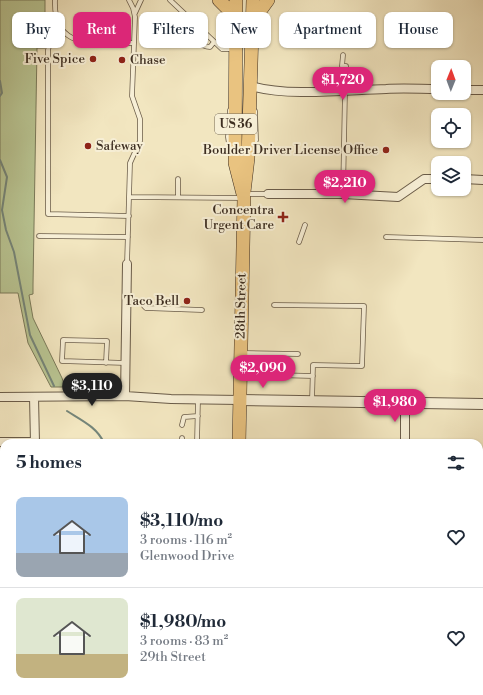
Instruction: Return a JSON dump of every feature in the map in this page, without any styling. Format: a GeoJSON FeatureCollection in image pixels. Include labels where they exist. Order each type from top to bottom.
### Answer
{"type":"FeatureCollection","features":[{"type":"Feature","properties":{"kind":"highway"},"geometry":{"type":"LineString","coordinates":[[219,0],[230,12]]}},
{"type":"Feature","properties":{"kind":"highway","name":"28th Street"},"geometry":{"type":"LineString","coordinates":[[236,0],[236,12]]}},
{"type":"Feature","properties":{"kind":"highway","name":"28th Street"},"geometry":{"type":"LineString","coordinates":[[252,12],[253,0]]}},
{"type":"Feature","properties":{"kind":"highway"},"geometry":{"type":"LineString","coordinates":[[259,12],[268,0]]}},
{"type":"Feature","properties":{"kind":"highway","name":"28th Street"},"geometry":{"type":"LineString","coordinates":[[242,160],[251,89],[252,48]]}},
{"type":"Feature","properties":{"kind":"highway","name":"28th Street"},"geometry":{"type":"LineString","coordinates":[[236,49],[236,86],[244,196],[239,439]]}},
{"type":"Feature","properties":{"kind":"street"},"geometry":{"type":"LineString","coordinates":[[251,89],[345,91],[385,88],[431,89]]}},
{"type":"Feature","properties":{"kind":"street"},"geometry":{"type":"LineString","coordinates":[[471,90],[483,90]]}},
{"type":"Feature","properties":{"kind":"street"},"geometry":{"type":"LineString","coordinates":[[268,194],[343,194],[398,197],[424,179],[431,179]]}},
{"type":"Feature","properties":{"kind":"street"},"geometry":{"type":"LineString","coordinates":[[471,180],[483,180]]}},
{"type":"Feature","properties":{"kind":"street"},"geometry":{"type":"LineString","coordinates":[[125,396],[127,264]]}},
{"type":"Feature","properties":{"kind":"street"},"geometry":{"type":"LineString","coordinates":[[0,397],[125,396],[198,400],[483,404]]}},
{"type":"Feature","properties":{"kind":"street"},"geometry":{"type":"LineString","coordinates":[[34,397],[35,439]]}},
{"type":"Feature","properties":{"kind":"street"},"geometry":{"type":"LineString","coordinates":[[405,403],[405,439]]}},
{"type":"Feature","properties":{"kind":"lane"},"geometry":{"type":"LineString","coordinates":[[55,0],[56,12]]}},
{"type":"Feature","properties":{"kind":"lane"},"geometry":{"type":"LineString","coordinates":[[127,264],[130,163],[140,141],[140,119],[132,96],[134,17],[133,8],[129,0]]}},
{"type":"Feature","properties":{"kind":"lane"},"geometry":{"type":"LineString","coordinates":[[134,17],[137,6],[141,0]]}},
{"type":"Feature","properties":{"kind":"lane"},"geometry":{"type":"LineString","coordinates":[[170,0],[183,12]]}},
{"type":"Feature","properties":{"kind":"lane"},"geometry":{"type":"LineString","coordinates":[[65,34],[75,39],[133,43]]}},
{"type":"Feature","properties":{"kind":"lane"},"geometry":{"type":"LineString","coordinates":[[208,36],[222,49],[236,49]]}},
{"type":"Feature","properties":{"kind":"lane"},"geometry":{"type":"LineString","coordinates":[[208,47],[210,47],[214,42]]}},
{"type":"Feature","properties":{"kind":"lane"},"geometry":{"type":"LineString","coordinates":[[49,48],[48,214],[129,216]]}},
{"type":"Feature","properties":{"kind":"lane"},"geometry":{"type":"LineString","coordinates":[[343,55],[342,66],[346,66],[343,194]]}},
{"type":"Feature","properties":{"kind":"lane"},"geometry":{"type":"LineString","coordinates":[[178,179],[178,197]]}},
{"type":"Feature","properties":{"kind":"lane"},"geometry":{"type":"LineString","coordinates":[[129,197],[244,196],[268,194]]}},
{"type":"Feature","properties":{"kind":"lane"},"geometry":{"type":"LineString","coordinates":[[299,242],[305,225]]}},
{"type":"Feature","properties":{"kind":"lane"},"geometry":{"type":"LineString","coordinates":[[39,236],[128,237]]}},
{"type":"Feature","properties":{"kind":"lane"},"geometry":{"type":"LineString","coordinates":[[386,237],[483,240]]}},
{"type":"Feature","properties":{"kind":"lane"},"geometry":{"type":"LineString","coordinates":[[274,305],[364,306],[362,366],[313,365],[312,401]]}},
{"type":"Feature","properties":{"kind":"lane"},"geometry":{"type":"LineString","coordinates":[[144,306],[146,308],[202,310]]}},
{"type":"Feature","properties":{"kind":"lane"},"geometry":{"type":"LineString","coordinates":[[106,363],[106,341],[63,340],[62,361],[106,363],[126,363]]}},
{"type":"Feature","properties":{"kind":"lane"},"geometry":{"type":"LineString","coordinates":[[240,353],[298,354]]}},
{"type":"Feature","properties":{"kind":"lane"},"geometry":{"type":"LineString","coordinates":[[275,354],[275,375],[313,376]]}},
{"type":"Feature","properties":{"kind":"lane"},"geometry":{"type":"LineString","coordinates":[[198,400],[198,439]]}},
{"type":"Feature","properties":{"kind":"lane"},"geometry":{"type":"LineString","coordinates":[[182,425],[184,417],[198,416]]}},
{"type":"Feature","properties":{"kind":"green space"},"geometry":{"type":"Polygon","coordinates":[[[0,0],[45,0],[45,12],[12,12],[12,48],[37,48],[33,294],[29,295],[33,318],[65,387],[51,387],[28,343],[18,293],[0,293],[0,0]]]}},
{"type":"Feature","properties":{"kind":"waterway"},"geometry":{"type":"LineString","coordinates":[[0,81],[2,93],[0,96]]}},
{"type":"Feature","properties":{"kind":"waterway"},"geometry":{"type":"LineString","coordinates":[[0,160],[7,177],[2,210],[6,230],[14,252],[30,335],[54,386]]}},
{"type":"Feature","properties":{"kind":"waterway"},"geometry":{"type":"LineString","coordinates":[[67,411],[93,428],[102,439]]}},
{"type":"Feature","properties":{"kind":"place","name":"Five Spice"},"geometry":{"type":"Point","coordinates":[93,59]}},
{"type":"Feature","properties":{"kind":"place","name":"Chase"},"geometry":{"type":"Point","coordinates":[122,60]}},
{"type":"Feature","properties":{"kind":"place","name":"Safeway"},"geometry":{"type":"Point","coordinates":[88,146]}},
{"type":"Feature","properties":{"kind":"place","name":"Boulder Driver License Office"},"geometry":{"type":"Point","coordinates":[386,150]}},
{"type":"Feature","properties":{"kind":"place","name":"Concentra Urgent Care"},"geometry":{"type":"Point","coordinates":[283,217]}},
{"type":"Feature","properties":{"kind":"place","name":"Taco Bell"},"geometry":{"type":"Point","coordinates":[187,301]}}]}
